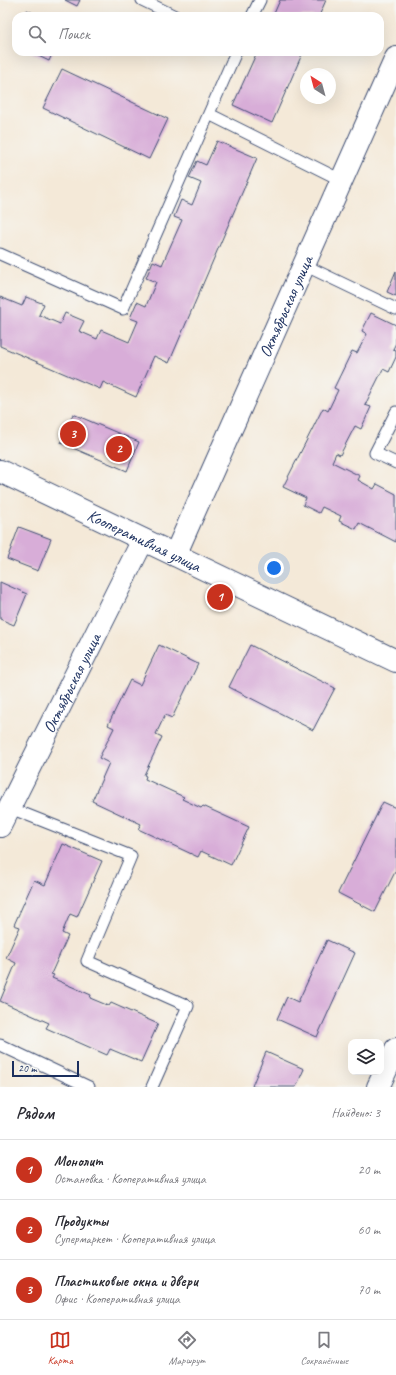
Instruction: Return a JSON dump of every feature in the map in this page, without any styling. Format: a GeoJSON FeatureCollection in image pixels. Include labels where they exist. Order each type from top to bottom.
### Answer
{"type":"FeatureCollection","features":[{"type":"Feature","properties":{"kind":"street","name":"Октябрьская улица"},"geometry":{"type":"LineString","coordinates":[[175,555],[396,58]]}},
{"type":"Feature","properties":{"kind":"street","name":"Кооперативная улица"},"geometry":{"type":"LineString","coordinates":[[0,471],[396,661]]}},
{"type":"Feature","properties":{"kind":"street","name":"Октябрьская улица"},"geometry":{"type":"LineString","coordinates":[[3,812],[142,540]]}},
{"type":"Feature","properties":{"kind":"street"},"geometry":{"type":"LineString","coordinates":[[378,1087],[396,1048]]}},
{"type":"Feature","properties":{"kind":"lane"},"geometry":{"type":"LineString","coordinates":[[142,0],[167,12]]}},
{"type":"Feature","properties":{"kind":"lane"},"geometry":{"type":"LineString","coordinates":[[254,12],[260,0]]}},
{"type":"Feature","properties":{"kind":"lane"},"geometry":{"type":"LineString","coordinates":[[0,254],[123,309],[234,56]]}},
{"type":"Feature","properties":{"kind":"lane"},"geometry":{"type":"LineString","coordinates":[[209,114],[341,180]]}},
{"type":"Feature","properties":{"kind":"lane"},"geometry":{"type":"LineString","coordinates":[[304,265],[396,309]]}},
{"type":"Feature","properties":{"kind":"lane"},"geometry":{"type":"LineString","coordinates":[[396,412],[375,453],[396,463]]}},
{"type":"Feature","properties":{"kind":"lane"},"geometry":{"type":"LineString","coordinates":[[3,812],[131,856],[87,961],[188,1006],[152,1087]]}},
{"type":"Feature","properties":{"kind":"lane"},"geometry":{"type":"LineString","coordinates":[[0,1045],[89,1087]]}},
{"type":"Feature","properties":{"kind":"building"},"geometry":{"type":"Polygon","coordinates":[[[65,0],[80,0],[77,6],[65,0]]]}},
{"type":"Feature","properties":{"kind":"building"},"geometry":{"type":"Polygon","coordinates":[[[280,0],[326,0],[321,12],[275,12],[280,0]]]}},
{"type":"Feature","properties":{"kind":"building"},"geometry":{"type":"Polygon","coordinates":[[[38,56],[51,56],[49,61],[38,56]]]}},
{"type":"Feature","properties":{"kind":"building"},"geometry":{"type":"Polygon","coordinates":[[[255,56],[301,56],[272,123],[233,105],[255,56]]]}},
{"type":"Feature","properties":{"kind":"building"},"geometry":{"type":"Polygon","coordinates":[[[62,69],[168,119],[149,159],[43,108],[62,69]]]}},
{"type":"Feature","properties":{"kind":"building"},"geometry":{"type":"Polygon","coordinates":[[[217,141],[257,158],[169,363],[154,356],[136,397],[103,382],[100,389],[0,346],[0,297],[22,306],[26,297],[44,304],[39,315],[60,324],[65,313],[84,321],[79,331],[97,339],[101,330],[129,342],[138,321],[130,318],[137,302],[146,306],[156,282],[146,278],[153,261],[162,265],[182,220],[174,217],[181,200],[192,205],[201,183],[189,178],[197,161],[206,165],[217,141]]]}},
{"type":"Feature","properties":{"kind":"building"},"geometry":{"type":"Polygon","coordinates":[[[396,271],[396,296],[387,292],[396,271]]]}},
{"type":"Feature","properties":{"kind":"building"},"geometry":{"type":"Polygon","coordinates":[[[371,313],[396,325],[396,343],[393,349],[396,350],[396,357],[389,372],[383,369],[365,405],[371,407],[361,429],[355,426],[340,455],[336,453],[332,462],[360,476],[358,480],[374,489],[377,484],[396,494],[396,542],[359,523],[356,529],[339,521],[341,516],[322,507],[319,513],[303,505],[306,498],[283,487],[323,408],[328,411],[338,390],[334,388],[352,351],[357,353],[367,334],[362,331],[371,313]]]}},
{"type":"Feature","properties":{"kind":"building"},"geometry":{"type":"Polygon","coordinates":[[[73,414],[139,442],[127,471],[61,443],[73,414]]]}},
{"type":"Feature","properties":{"kind":"building"},"geometry":{"type":"Polygon","coordinates":[[[19,527],[51,539],[38,571],[7,559],[19,527]]]}},
{"type":"Feature","properties":{"kind":"building"},"geometry":{"type":"Polygon","coordinates":[[[0,582],[27,594],[14,625],[0,619],[0,582]]]}},
{"type":"Feature","properties":{"kind":"building"},"geometry":{"type":"Polygon","coordinates":[[[159,645],[198,664],[172,718],[165,715],[156,734],[162,737],[144,775],[146,776],[145,779],[184,797],[182,799],[201,808],[203,806],[249,827],[231,865],[201,851],[198,857],[138,829],[141,824],[92,801],[109,763],[99,758],[114,728],[108,725],[130,680],[140,685],[159,645]]]}},
{"type":"Feature","properties":{"kind":"building"},"geometry":{"type":"Polygon","coordinates":[[[250,645],[335,688],[313,730],[229,687],[250,645]]]}},
{"type":"Feature","properties":{"kind":"building"},"geometry":{"type":"Polygon","coordinates":[[[383,802],[396,808],[396,870],[375,912],[338,893],[383,802]]]}},
{"type":"Feature","properties":{"kind":"building"},"geometry":{"type":"Polygon","coordinates":[[[63,844],[102,861],[77,917],[70,914],[62,933],[68,936],[51,974],[54,975],[52,978],[91,995],[90,998],[109,1006],[111,1003],[158,1024],[141,1062],[110,1049],[107,1055],[46,1028],[49,1023],[0,1001],[16,963],[6,958],[20,927],[14,925],[34,880],[45,885],[63,844]]]}},
{"type":"Feature","properties":{"kind":"building"},"geometry":{"type":"Polygon","coordinates":[[[327,940],[355,953],[317,1037],[277,1019],[287,997],[298,1002],[327,940]]]}},
{"type":"Feature","properties":{"kind":"building"},"geometry":{"type":"Polygon","coordinates":[[[266,1052],[304,1069],[296,1087],[252,1086],[266,1052]]]}},
{"type":"Feature","properties":{"kind":"place","name":"Пластиковые окна и двери"},"geometry":{"type":"Point","coordinates":[73,434]}},
{"type":"Feature","properties":{"kind":"place","name":"Продукты"},"geometry":{"type":"Point","coordinates":[119,449]}},
{"type":"Feature","properties":{"kind":"place","name":"Монолит"},"geometry":{"type":"Point","coordinates":[220,597]}}]}
